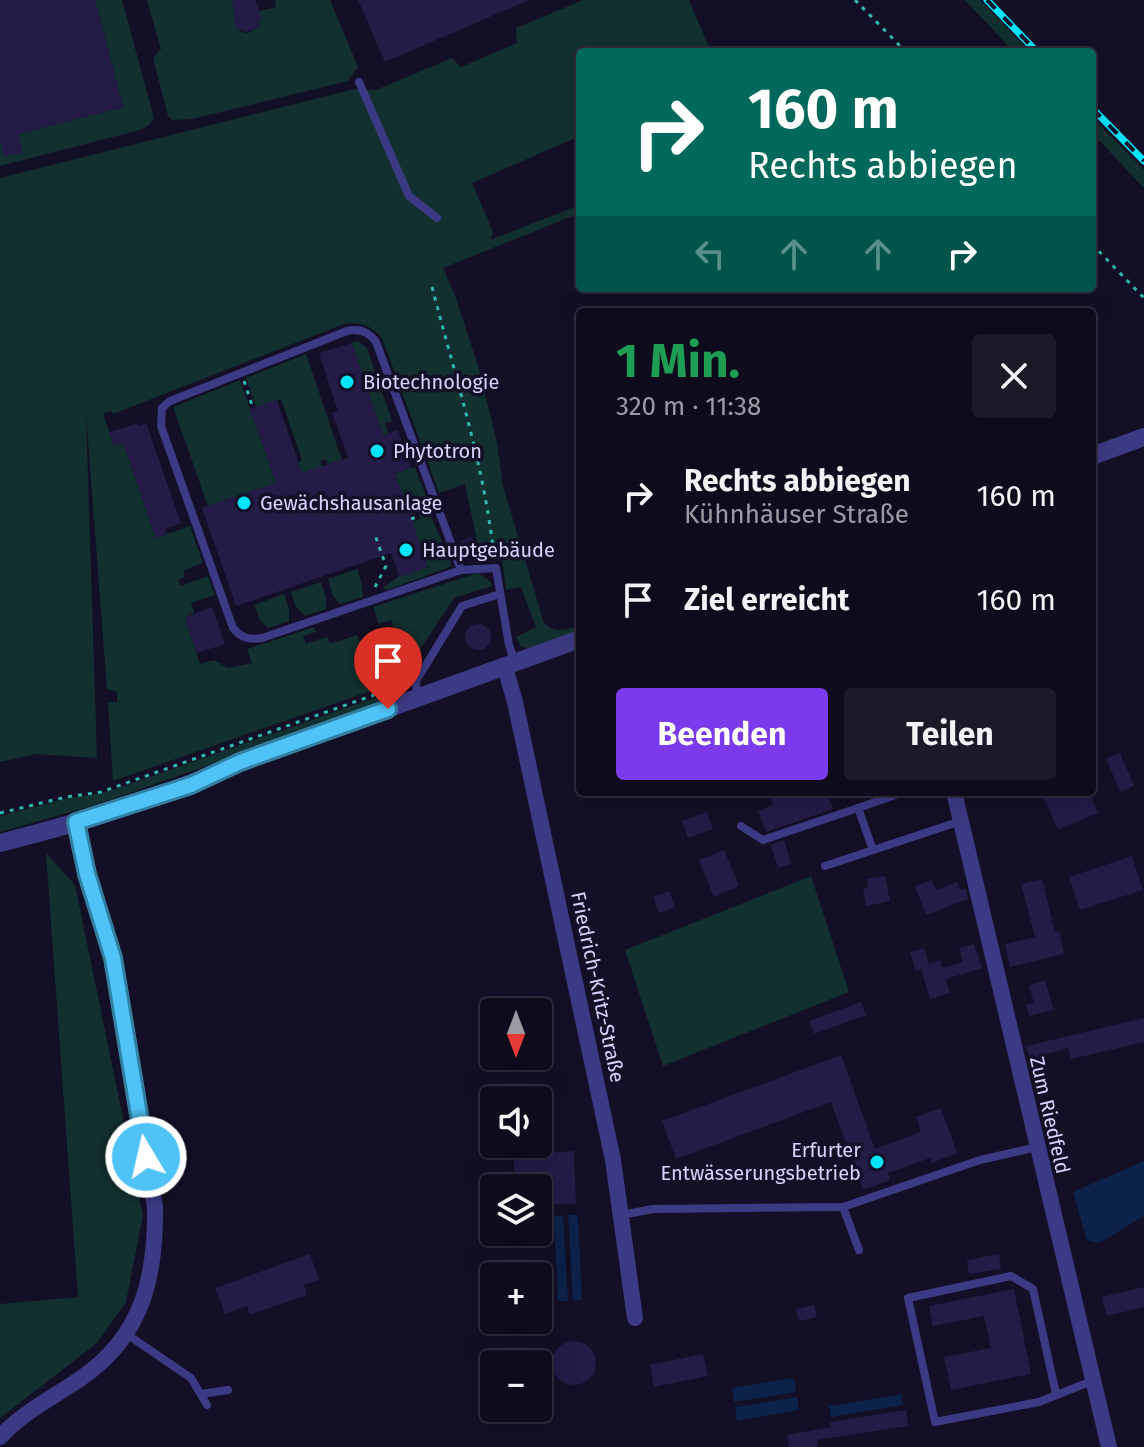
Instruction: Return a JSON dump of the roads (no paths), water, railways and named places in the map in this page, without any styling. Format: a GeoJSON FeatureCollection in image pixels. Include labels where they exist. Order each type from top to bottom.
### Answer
{"type":"FeatureCollection","features":[{"type":"Feature","properties":{"kind":"street"},"geometry":{"type":"LineString","coordinates":[[1096,455],[1144,437]]}},
{"type":"Feature","properties":{"kind":"street"},"geometry":{"type":"LineString","coordinates":[[0,843],[191,785],[240,762],[576,640]]}},
{"type":"Feature","properties":{"kind":"street","name":"Friedrich-Kritz-Straße"},"geometry":{"type":"LineString","coordinates":[[510,665],[515,702],[613,1160],[635,1318]]}},
{"type":"Feature","properties":{"kind":"street","name":"Zum Riedfeld"},"geometry":{"type":"LineString","coordinates":[[955,796],[1037,1147],[1094,1371],[1109,1447]]}},
{"type":"Feature","properties":{"kind":"street"},"geometry":{"type":"LineString","coordinates":[[0,1437],[14,1421],[104,1360],[133,1323],[150,1283],[155,1207],[113,958],[87,874],[76,822]]}},
{"type":"Feature","properties":{"kind":"lane"},"geometry":{"type":"LineString","coordinates":[[359,82],[409,196],[437,218]]}},
{"type":"Feature","properties":{"kind":"lane"},"geometry":{"type":"LineString","coordinates":[[461,570],[372,337],[357,330],[347,331],[170,401],[162,408],[161,426],[233,628],[240,635],[249,639],[262,638],[461,570],[496,568],[510,665]]}},
{"type":"Feature","properties":{"kind":"lane"},"geometry":{"type":"LineString","coordinates":[[417,699],[416,681],[462,606],[500,594]]}},
{"type":"Feature","properties":{"kind":"lane"},"geometry":{"type":"LineString","coordinates":[[741,826],[763,840],[892,796]]}},
{"type":"Feature","properties":{"kind":"lane"},"geometry":{"type":"LineString","coordinates":[[858,808],[873,850]]}},
{"type":"Feature","properties":{"kind":"lane"},"geometry":{"type":"LineString","coordinates":[[825,866],[961,821]]}},
{"type":"Feature","properties":{"kind":"lane"},"geometry":{"type":"LineString","coordinates":[[621,1215],[653,1209],[843,1207],[980,1160],[1037,1147]]}},
{"type":"Feature","properties":{"kind":"lane"},"geometry":{"type":"LineString","coordinates":[[843,1207],[859,1250]]}},
{"type":"Feature","properties":{"kind":"lane"},"geometry":{"type":"LineString","coordinates":[[1056,1394],[1033,1289],[1011,1276],[908,1298],[935,1422],[1039,1402],[1056,1394],[1094,1371]]}},
{"type":"Feature","properties":{"kind":"lane"},"geometry":{"type":"LineString","coordinates":[[125,1333],[191,1378],[207,1405]]}},
{"type":"Feature","properties":{"kind":"lane"},"geometry":{"type":"LineString","coordinates":[[201,1394],[228,1390]]}},
{"type":"Feature","properties":{"kind":"water"},"geometry":{"type":"Polygon","coordinates":[[[1144,1161],[1144,1216],[1099,1243],[1087,1240],[1073,1192],[1144,1161]]]}},
{"type":"Feature","properties":{"kind":"water"},"geometry":{"type":"Polygon","coordinates":[[[563,1215],[568,1301],[558,1301],[554,1216],[563,1215]]]}},
{"type":"Feature","properties":{"kind":"water"},"geometry":{"type":"Polygon","coordinates":[[[568,1215],[578,1215],[582,1300],[573,1301],[568,1215]]]}},
{"type":"Feature","properties":{"kind":"water"},"geometry":{"type":"Polygon","coordinates":[[[794,1378],[796,1392],[734,1402],[732,1388],[794,1378]]]}},
{"type":"Feature","properties":{"kind":"water"},"geometry":{"type":"Polygon","coordinates":[[[902,1394],[903,1405],[831,1417],[829,1406],[902,1394]]]}},
{"type":"Feature","properties":{"kind":"water"},"geometry":{"type":"Polygon","coordinates":[[[797,1397],[799,1410],[737,1421],[735,1407],[797,1397]]]}},
{"type":"Feature","properties":{"kind":"railway"},"geometry":{"type":"LineString","coordinates":[[987,0],[1033,48]]}},
{"type":"Feature","properties":{"kind":"railway"},"geometry":{"type":"LineString","coordinates":[[1096,112],[1144,161]]}},
{"type":"Feature","properties":{"kind":"place","name":"Biotechnologie"},"geometry":{"type":"Point","coordinates":[347,382]}},
{"type":"Feature","properties":{"kind":"place","name":"Phytotron"},"geometry":{"type":"Point","coordinates":[377,451]}},
{"type":"Feature","properties":{"kind":"place","name":"Gewächshausanlage"},"geometry":{"type":"Point","coordinates":[244,503]}},
{"type":"Feature","properties":{"kind":"place","name":"Hauptgebäude"},"geometry":{"type":"Point","coordinates":[406,550]}},
{"type":"Feature","properties":{"kind":"place","name":"Erfurter Entwässerungsbetrieb"},"geometry":{"type":"Point","coordinates":[877,1162]}}]}
